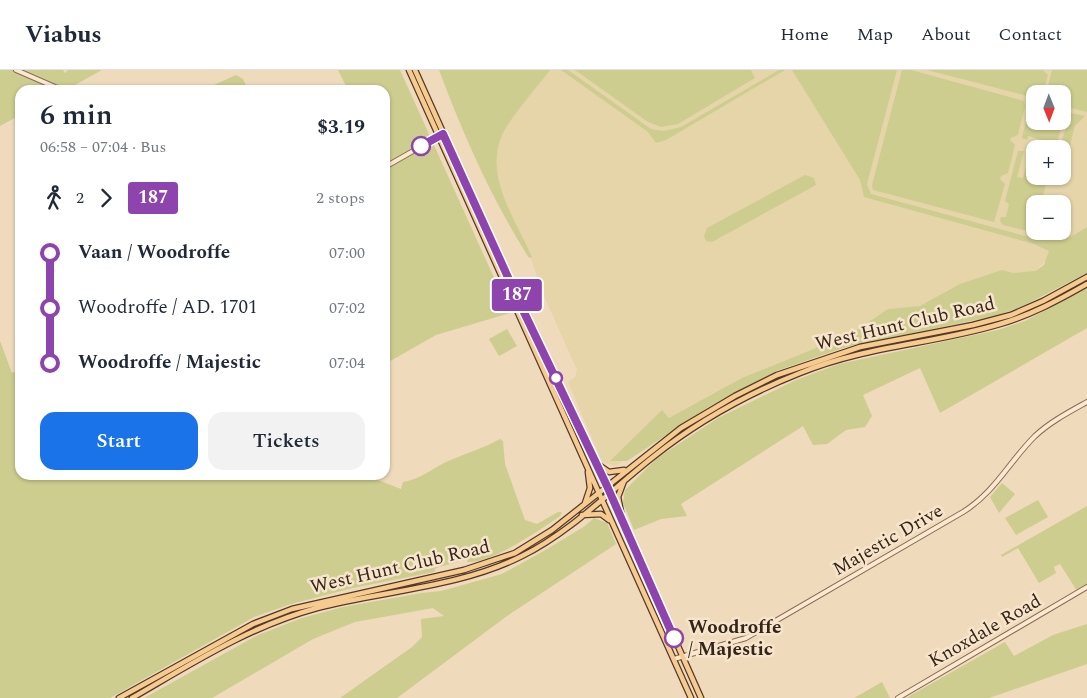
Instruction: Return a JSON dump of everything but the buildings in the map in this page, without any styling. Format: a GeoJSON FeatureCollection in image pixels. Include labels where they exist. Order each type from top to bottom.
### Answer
{"type":"FeatureCollection","features":[{"type":"Feature","properties":{"kind":"main road"},"geometry":{"type":"LineString","coordinates":[[409,70],[691,698]]}},
{"type":"Feature","properties":{"kind":"main road"},"geometry":{"type":"LineString","coordinates":[[415,70],[562,393],[610,492],[701,698]]}},
{"type":"Feature","properties":{"kind":"main road","name":"West Hunt Club Road"},"geometry":{"type":"LineString","coordinates":[[119,698],[253,624],[292,609],[471,568],[515,553],[547,534],[669,437],[708,411],[749,388],[796,367],[869,344],[973,325],[1000,318],[1043,301],[1087,277]]}},
{"type":"Feature","properties":{"kind":"main road","name":"West Hunt Club Road"},"geometry":{"type":"LineString","coordinates":[[132,698],[257,629],[315,608],[489,570],[540,546],[581,516],[670,444],[699,424],[731,405],[785,379],[816,366],[872,350],[970,332],[1009,321],[1044,308],[1087,284]]}},
{"type":"Feature","properties":{"kind":"main road"},"geometry":{"type":"LineString","coordinates":[[556,396],[562,393]]}},
{"type":"Feature","properties":{"kind":"main road"},"geometry":{"type":"LineString","coordinates":[[593,457],[606,471],[616,472],[628,469]]}},
{"type":"Feature","properties":{"kind":"main road"},"geometry":{"type":"LineString","coordinates":[[584,504],[590,488],[587,465]]}},
{"type":"Feature","properties":{"kind":"main road"},"geometry":{"type":"LineString","coordinates":[[623,523],[618,500],[625,480]]}},
{"type":"Feature","properties":{"kind":"main road"},"geometry":{"type":"LineString","coordinates":[[581,516],[596,513],[603,514],[614,529]]}},
{"type":"Feature","properties":{"kind":"main road"},"geometry":{"type":"LineString","coordinates":[[656,620],[664,616]]}},
{"type":"Feature","properties":{"kind":"street"},"geometry":{"type":"LineString","coordinates":[[16,70],[50,85]]}},
{"type":"Feature","properties":{"kind":"street"},"geometry":{"type":"LineString","coordinates":[[390,164],[443,134]]}},
{"type":"Feature","properties":{"kind":"street","name":"Majestic Drive"},"geometry":{"type":"LineString","coordinates":[[674,660],[746,638],[963,512],[988,494],[1034,437],[1046,427],[1087,402]]}},
{"type":"Feature","properties":{"kind":"street","name":"Knoxdale Road"},"geometry":{"type":"LineString","coordinates":[[898,698],[1087,588]]}},
{"type":"Feature","properties":{"kind":"shaded area"},"geometry":{"type":"Polygon","coordinates":[[[445,70],[1087,70],[1087,234],[1052,255],[1030,275],[968,286],[788,362],[667,426],[616,466],[602,462],[568,382],[575,377],[577,370],[540,287],[532,261],[514,229],[445,70]]]}},
{"type":"Feature","properties":{"kind":"green space"},"geometry":{"type":"Polygon","coordinates":[[[0,70],[63,70],[65,73],[68,70],[102,70],[75,85],[15,85],[15,118],[0,126],[0,70]]]}},
{"type":"Feature","properties":{"kind":"green space"},"geometry":{"type":"Polygon","coordinates":[[[338,70],[400,70],[510,313],[436,335],[390,361],[390,85],[346,85],[338,70]]]}},
{"type":"Feature","properties":{"kind":"green space"},"geometry":{"type":"Polygon","coordinates":[[[439,70],[550,70],[517,111],[502,135],[497,150],[499,182],[510,213],[532,257],[529,258],[515,236],[491,190],[468,142],[439,70]]]}},
{"type":"Feature","properties":{"kind":"green space"},"geometry":{"type":"Polygon","coordinates":[[[561,70],[568,70],[651,129],[664,131],[681,127],[779,70],[785,70],[666,140],[656,143],[648,132],[561,70]]]}},
{"type":"Feature","properties":{"kind":"green space"},"geometry":{"type":"Polygon","coordinates":[[[575,70],[751,70],[755,78],[678,124],[661,127],[648,122],[575,70]]]}},
{"type":"Feature","properties":{"kind":"green space"},"geometry":{"type":"Polygon","coordinates":[[[792,70],[897,70],[867,184],[871,194],[1026,236],[1026,240],[1071,240],[1071,237],[1087,227],[1087,273],[1021,307],[995,316],[846,347],[776,371],[710,406],[627,461],[610,461],[662,410],[669,418],[742,378],[851,334],[888,309],[920,306],[960,284],[1002,270],[1013,273],[1035,271],[1044,265],[1049,251],[1034,244],[864,197],[860,180],[792,70]]]}},
{"type":"Feature","properties":{"kind":"green space"},"geometry":{"type":"Polygon","coordinates":[[[902,70],[911,70],[1024,101],[1025,107],[1018,135],[1010,140],[1015,145],[1008,173],[1001,176],[1000,179],[1005,184],[994,222],[873,190],[872,185],[902,70]]]}},
{"type":"Feature","properties":{"kind":"green space"},"geometry":{"type":"Polygon","coordinates":[[[927,70],[1043,70],[1048,75],[1045,85],[1026,85],[1026,96],[927,70]]]}},
{"type":"Feature","properties":{"kind":"green space"},"geometry":{"type":"Polygon","coordinates":[[[1052,70],[1087,70],[1087,112],[1071,108],[1071,85],[1048,85],[1052,70]]]}},
{"type":"Feature","properties":{"kind":"green space"},"geometry":{"type":"Polygon","coordinates":[[[236,75],[243,79],[246,85],[214,85],[236,75]]]}},
{"type":"Feature","properties":{"kind":"green space"},"geometry":{"type":"Polygon","coordinates":[[[1071,113],[1085,116],[1075,126],[1071,141],[1062,140],[1065,130],[1071,130],[1071,113]]]}},
{"type":"Feature","properties":{"kind":"green space"},"geometry":{"type":"Polygon","coordinates":[[[1026,121],[1026,130],[1060,130],[1058,140],[1042,140],[1028,136],[1027,140],[1022,138],[1026,121]]]}},
{"type":"Feature","properties":{"kind":"green space"},"geometry":{"type":"Polygon","coordinates":[[[1018,151],[1024,151],[1017,177],[1023,178],[1026,167],[1026,185],[1046,185],[1043,195],[1026,195],[1026,231],[1003,225],[1000,221],[1001,217],[1006,217],[1009,204],[1005,201],[1018,151]]]}},
{"type":"Feature","properties":{"kind":"green space"},"geometry":{"type":"Polygon","coordinates":[[[805,175],[814,178],[816,185],[712,242],[706,241],[704,236],[707,228],[805,175]]]}},
{"type":"Feature","properties":{"kind":"green space"},"geometry":{"type":"Polygon","coordinates":[[[1087,288],[1087,328],[940,413],[920,368],[863,395],[872,416],[865,427],[846,430],[827,444],[813,445],[803,426],[681,504],[687,516],[661,519],[634,530],[623,503],[625,490],[656,459],[718,418],[796,380],[839,364],[998,330],[1025,321],[1087,288]]]}},
{"type":"Feature","properties":{"kind":"green space"},"geometry":{"type":"Polygon","coordinates":[[[507,329],[517,346],[499,356],[489,339],[507,329]]]}},
{"type":"Feature","properties":{"kind":"green space"},"geometry":{"type":"Polygon","coordinates":[[[0,341],[12,373],[15,372],[15,480],[378,480],[401,489],[403,482],[420,477],[446,462],[500,439],[503,441],[505,464],[525,520],[537,524],[558,512],[562,512],[560,516],[528,537],[489,558],[467,562],[468,559],[436,568],[434,572],[353,588],[291,604],[254,617],[110,698],[0,698],[0,341]]]}},
{"type":"Feature","properties":{"kind":"green space"},"geometry":{"type":"Polygon","coordinates":[[[1002,483],[1015,494],[999,513],[990,497],[1002,483]]]}},
{"type":"Feature","properties":{"kind":"green space"},"geometry":{"type":"Polygon","coordinates":[[[1038,500],[1048,517],[1016,535],[1005,518],[1038,500]]]}},
{"type":"Feature","properties":{"kind":"green space"},"geometry":{"type":"Polygon","coordinates":[[[1087,506],[1087,585],[1077,591],[1060,564],[1054,567],[1056,573],[1039,583],[1018,548],[1002,557],[1001,555],[1087,506]]]}},
{"type":"Feature","properties":{"kind":"green space"},"geometry":{"type":"Polygon","coordinates":[[[594,518],[607,523],[616,544],[507,616],[397,698],[340,698],[412,647],[422,637],[421,619],[444,616],[433,608],[355,622],[313,639],[212,698],[144,698],[258,635],[302,618],[343,607],[441,591],[502,574],[585,526],[594,518]]]}},
{"type":"Feature","properties":{"kind":"green space"},"geometry":{"type":"Polygon","coordinates":[[[436,578],[435,580],[310,608],[269,622],[235,637],[263,622],[296,610],[436,578]]]}},
{"type":"Feature","properties":{"kind":"green space"},"geometry":{"type":"Polygon","coordinates":[[[1087,624],[1087,664],[989,698],[906,698],[1005,642],[1014,656],[1053,635],[1087,624]]]}},
{"type":"Feature","properties":{"kind":"green space"},"geometry":{"type":"Polygon","coordinates":[[[191,661],[128,698],[123,698],[191,661]]]}},
{"type":"Feature","properties":{"kind":"green space"},"geometry":{"type":"Polygon","coordinates":[[[882,682],[890,698],[854,698],[882,682]]]}},
{"type":"Feature","properties":{"kind":"bus line","name":"187"},"geometry":{"type":"LineString","coordinates":[[421,146],[443,134],[521,306],[607,486],[674,638]]}},
{"type":"Feature","properties":{"kind":"place","name":"Woodroffe / Majestic"},"geometry":{"type":"Point","coordinates":[674,638]}}]}
